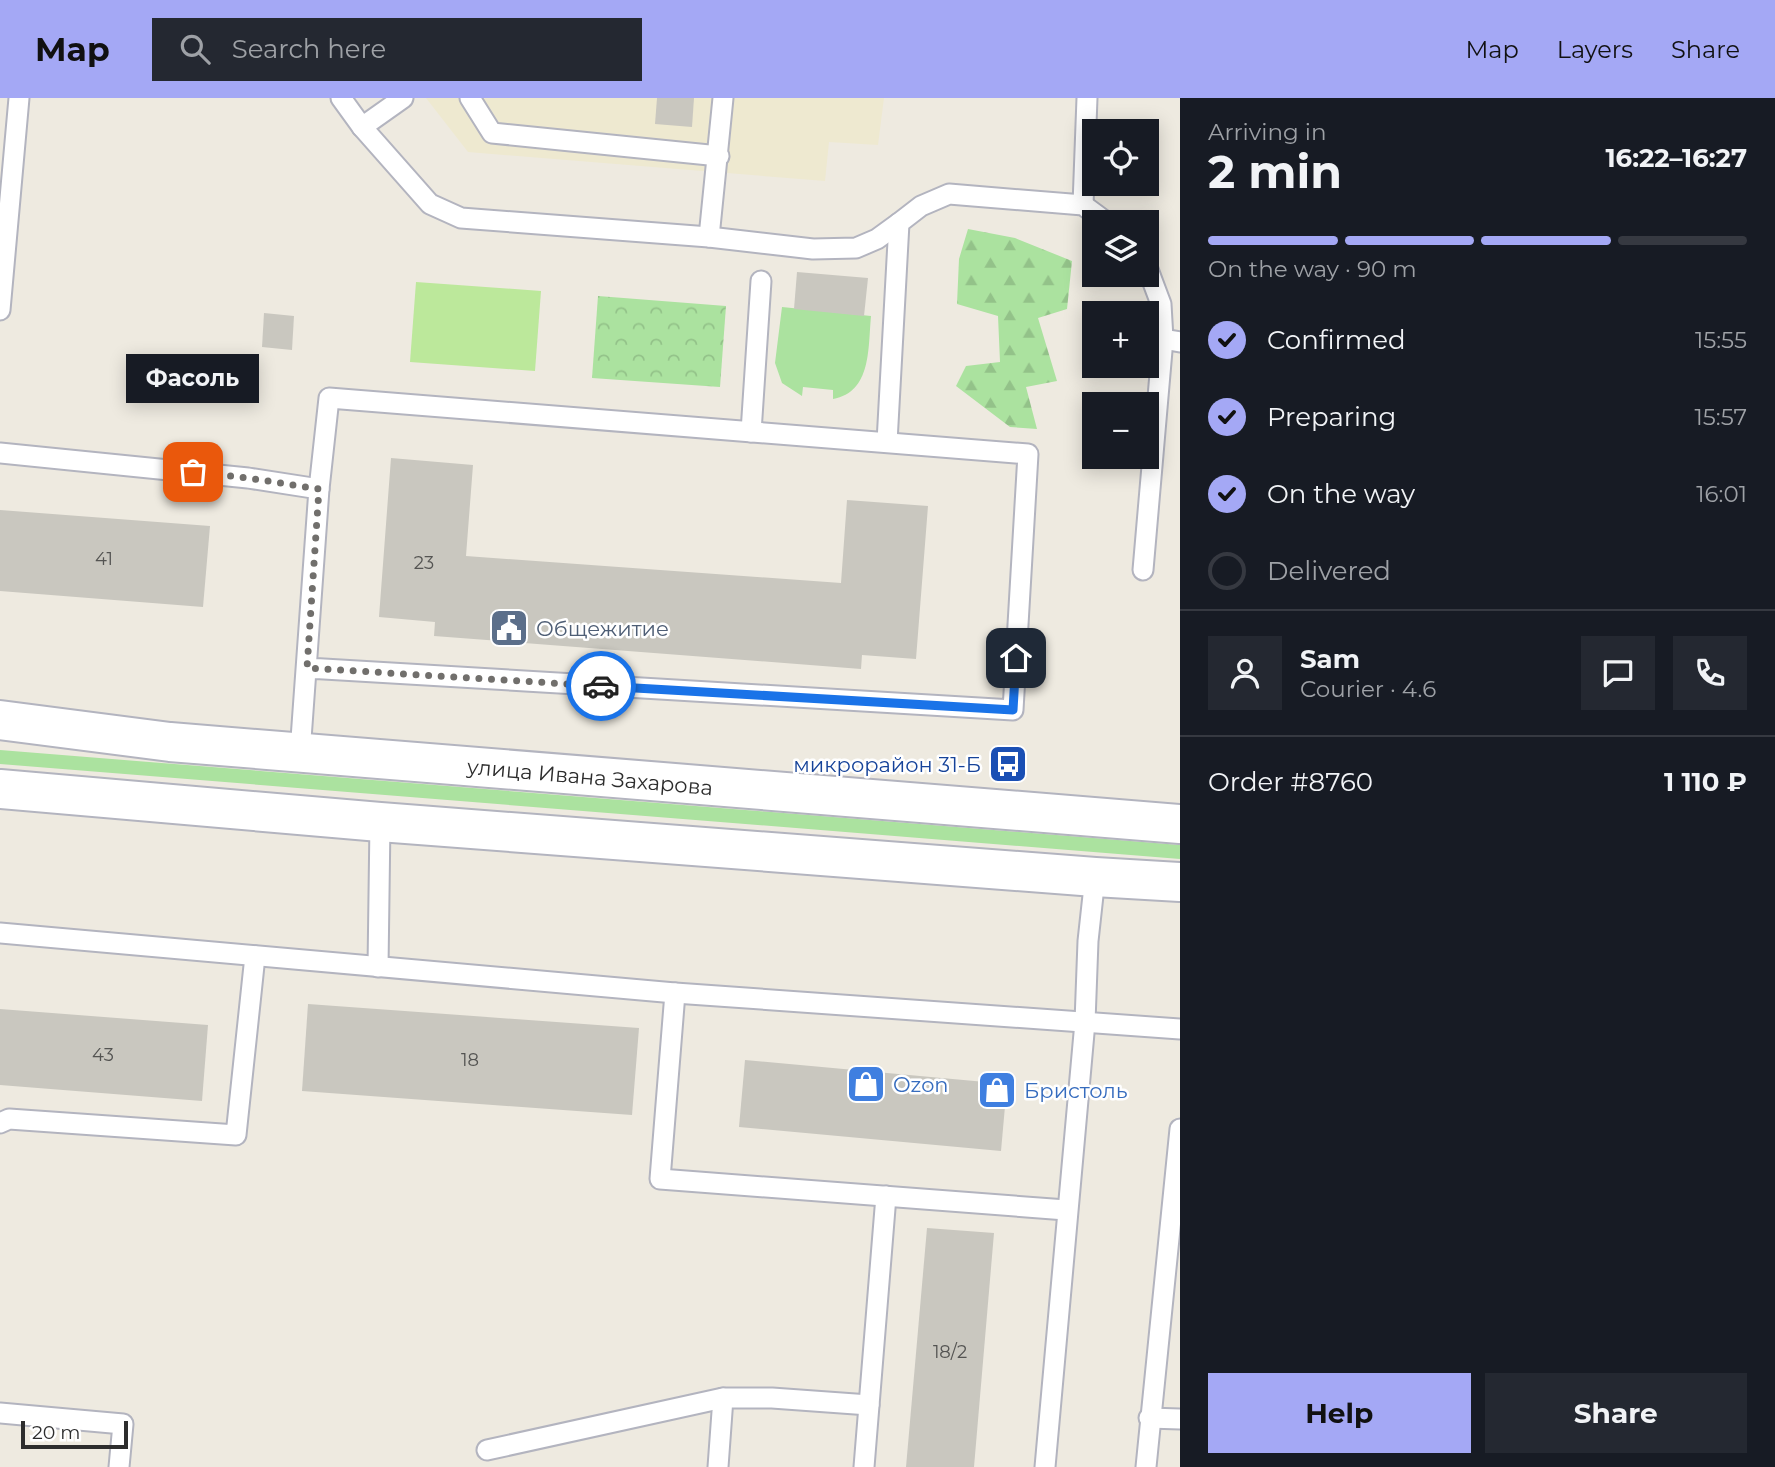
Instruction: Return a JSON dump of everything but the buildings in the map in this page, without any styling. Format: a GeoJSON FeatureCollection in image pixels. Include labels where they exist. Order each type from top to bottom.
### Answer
{"type":"FeatureCollection","features":[{"type":"Feature","properties":{"kind":"main road","name":"улица Ивана Захарова"},"geometry":{"type":"LineString","coordinates":[[0,720],[170,742],[1180,824]]}},
{"type":"Feature","properties":{"kind":"main road"},"geometry":{"type":"LineString","coordinates":[[0,789],[380,822],[1180,882]]}},
{"type":"Feature","properties":{"kind":"lane"},"geometry":{"type":"LineString","coordinates":[[0,310],[19,98]]}},
{"type":"Feature","properties":{"kind":"lane"},"geometry":{"type":"LineString","coordinates":[[341,98],[362,127],[430,204],[461,218],[709,237],[813,249],[856,248],[877,239],[921,206],[949,194],[1083,205],[1090,210]]}},
{"type":"Feature","properties":{"kind":"lane"},"geometry":{"type":"LineString","coordinates":[[362,127],[403,98]]}},
{"type":"Feature","properties":{"kind":"lane"},"geometry":{"type":"LineString","coordinates":[[470,98],[492,133],[719,156]]}},
{"type":"Feature","properties":{"kind":"lane"},"geometry":{"type":"LineString","coordinates":[[709,237],[723,98]]}},
{"type":"Feature","properties":{"kind":"lane"},"geometry":{"type":"LineString","coordinates":[[1083,205],[1087,98]]}},
{"type":"Feature","properties":{"kind":"lane"},"geometry":{"type":"LineString","coordinates":[[887,442],[899,223]]}},
{"type":"Feature","properties":{"kind":"lane"},"geometry":{"type":"LineString","coordinates":[[751,432],[761,281]]}},
{"type":"Feature","properties":{"kind":"lane"},"geometry":{"type":"LineString","coordinates":[[1143,569],[1171,341],[1155,287]]}},
{"type":"Feature","properties":{"kind":"lane"},"geometry":{"type":"LineString","coordinates":[[300,753],[319,489],[329,398],[1027,454],[1013,710],[307,668]]}},
{"type":"Feature","properties":{"kind":"lane"},"geometry":{"type":"LineString","coordinates":[[0,453],[248,478],[319,489]]}},
{"type":"Feature","properties":{"kind":"lane"},"geometry":{"type":"LineString","coordinates":[[378,967],[380,822]]}},
{"type":"Feature","properties":{"kind":"lane"},"geometry":{"type":"LineString","coordinates":[[1045,1467],[1085,1022],[1088,942],[1095,877]]}},
{"type":"Feature","properties":{"kind":"lane"},"geometry":{"type":"LineString","coordinates":[[0,933],[675,993],[1180,1029]]}},
{"type":"Feature","properties":{"kind":"lane"},"geometry":{"type":"LineString","coordinates":[[0,1123],[9,1119],[236,1135],[255,956]]}},
{"type":"Feature","properties":{"kind":"lane"},"geometry":{"type":"LineString","coordinates":[[675,993],[660,1179],[1066,1210]]}},
{"type":"Feature","properties":{"kind":"lane"},"geometry":{"type":"LineString","coordinates":[[1146,1467],[1180,1129]]}},
{"type":"Feature","properties":{"kind":"lane"},"geometry":{"type":"LineString","coordinates":[[864,1467],[886,1196]]}},
{"type":"Feature","properties":{"kind":"lane"},"geometry":{"type":"LineString","coordinates":[[487,1450],[723,1398],[772,1398],[869,1405]]}},
{"type":"Feature","properties":{"kind":"lane"},"geometry":{"type":"LineString","coordinates":[[718,1467],[723,1398]]}},
{"type":"Feature","properties":{"kind":"lane"},"geometry":{"type":"LineString","coordinates":[[0,1413],[122,1424],[118,1467]]}},
{"type":"Feature","properties":{"kind":"lane"},"geometry":{"type":"LineString","coordinates":[[1149,1418],[1180,1419]]}},
{"type":"Feature","properties":{"kind":"shaded area"},"geometry":{"type":"Polygon","coordinates":[[[426,98],[884,98],[878,145],[829,142],[825,181],[468,152],[426,98]]]}},
{"type":"Feature","properties":{"kind":"green space"},"geometry":{"type":"Polygon","coordinates":[[[968,229],[1015,238],[1072,261],[1067,309],[1038,318],[1057,381],[1026,387],[1037,429],[1010,427],[956,386],[966,366],[1000,362],[998,316],[957,304],[959,259],[968,229]]]}},
{"type":"Feature","properties":{"kind":"green space"},"geometry":{"type":"Polygon","coordinates":[[[416,282],[541,291],[535,371],[410,362],[416,282]]]}},
{"type":"Feature","properties":{"kind":"green space"},"geometry":{"type":"Polygon","coordinates":[[[598,296],[726,306],[720,387],[592,378],[598,296]]]}},
{"type":"Feature","properties":{"kind":"green space"},"geometry":{"type":"Polygon","coordinates":[[[782,307],[871,316],[866,366],[855,387],[846,395],[833,399],[833,390],[803,387],[802,396],[782,383],[775,363],[782,307]]]}},
{"type":"Feature","properties":{"kind":"green space"},"geometry":{"type":"Polygon","coordinates":[[[0,750],[1180,845],[1180,859],[0,764],[0,750]]]}},
{"type":"Feature","properties":{"kind":"way so far"},"geometry":{"type":"LineString","coordinates":[[193,472],[319,489],[307,668],[601,686]]}},
{"type":"Feature","properties":{"kind":"place","name":"Фасоль"},"geometry":{"type":"Point","coordinates":[193,472]}},
{"type":"Feature","properties":{"kind":"place","name":"Общежитие"},"geometry":{"type":"Point","coordinates":[509,628]}},
{"type":"Feature","properties":{"kind":"place","name":"микрорайон 31-Б"},"geometry":{"type":"Point","coordinates":[1008,764]}},
{"type":"Feature","properties":{"kind":"place","name":"Ozon"},"geometry":{"type":"Point","coordinates":[866,1084]}},
{"type":"Feature","properties":{"kind":"place","name":"Бристоль"},"geometry":{"type":"Point","coordinates":[997,1090]}},
{"type":"Feature","properties":{"kind":"route"},"geometry":{"type":"LineString","coordinates":[[601,686],[1013,710],[1016,658]]}}]}
